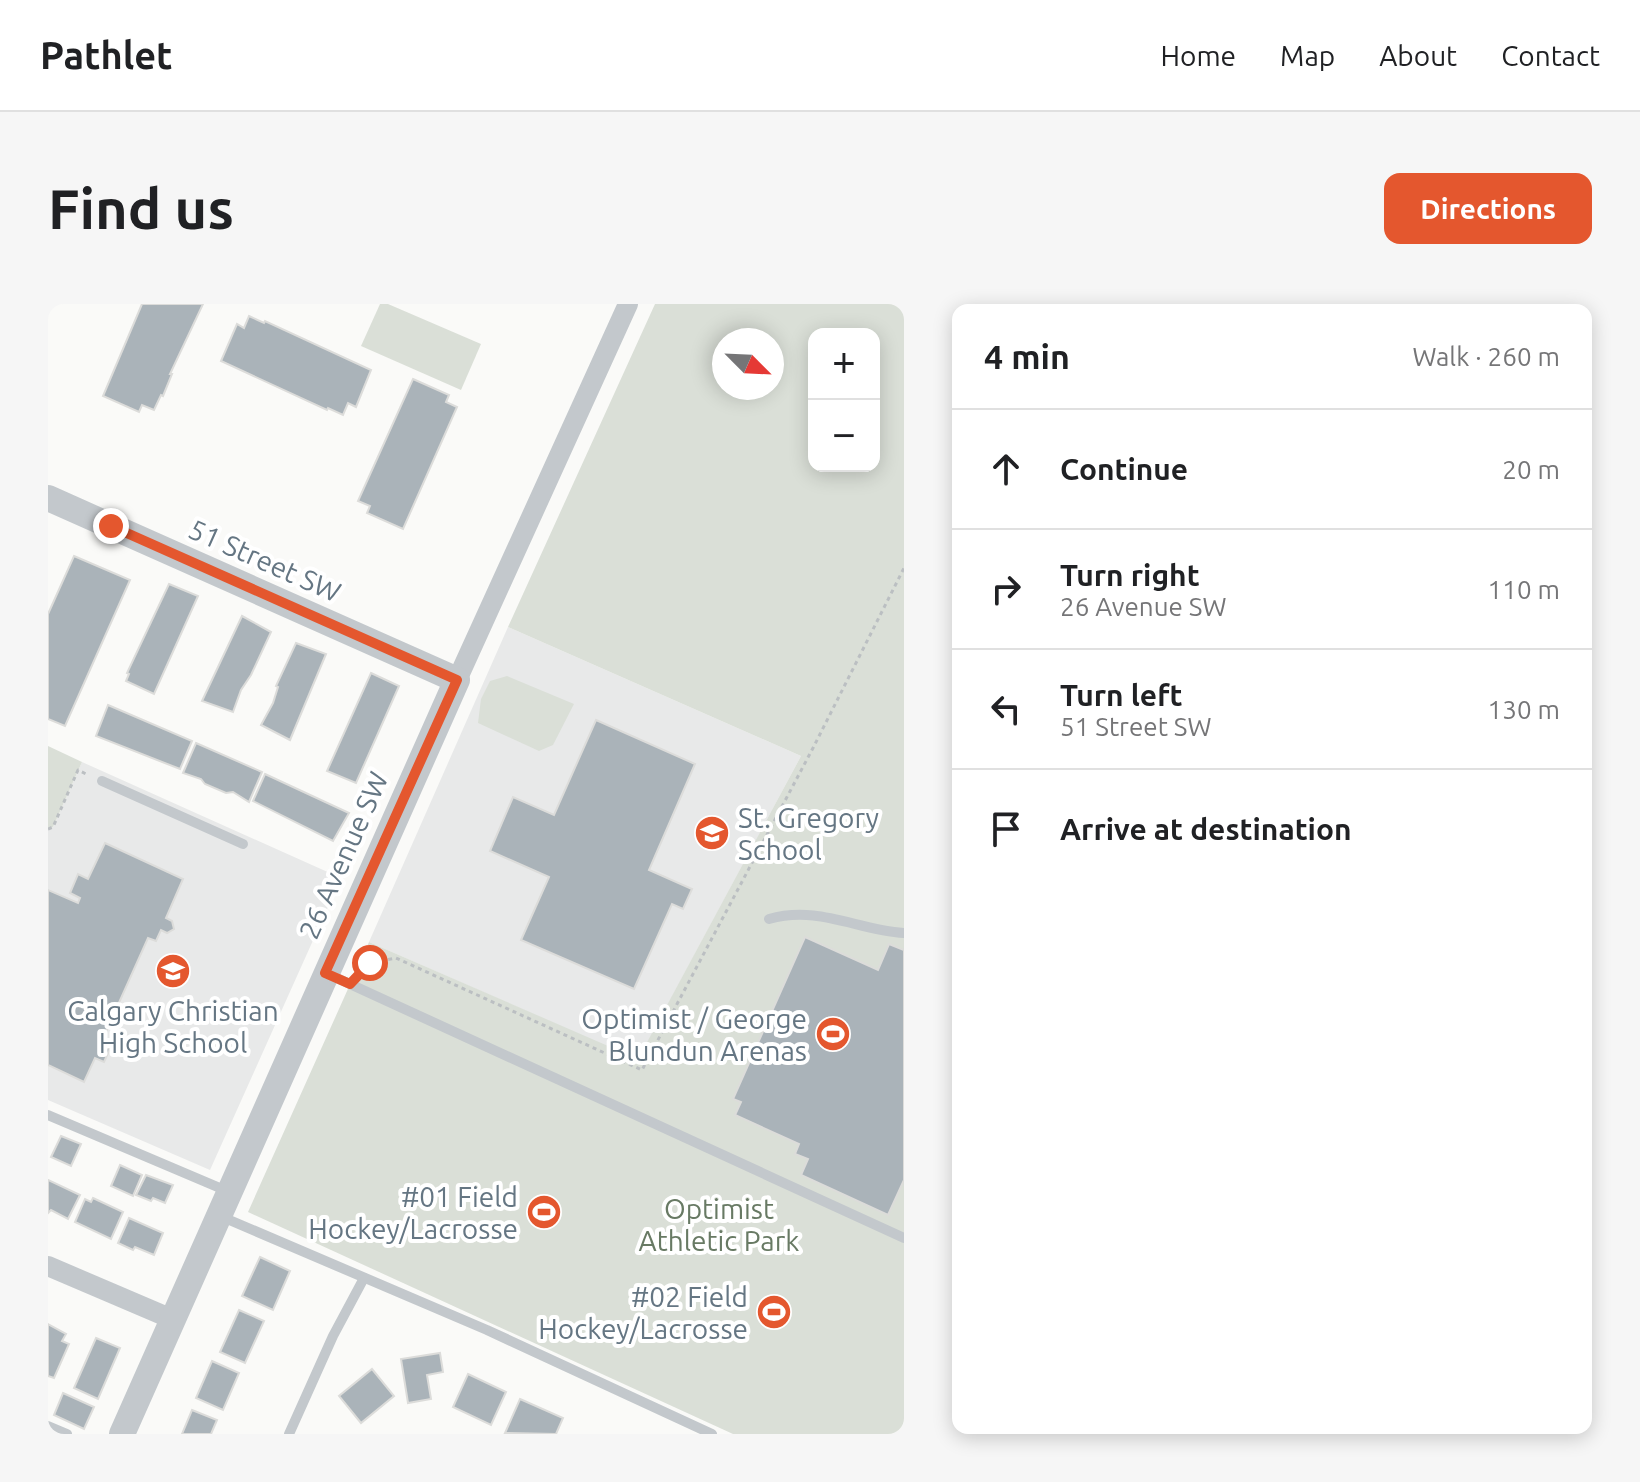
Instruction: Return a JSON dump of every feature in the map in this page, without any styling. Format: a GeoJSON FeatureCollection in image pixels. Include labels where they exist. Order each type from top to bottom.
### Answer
{"type":"FeatureCollection","features":[{"type":"Feature","properties":{"kind":"street","name":"26 Avenue SW"},"geometry":{"type":"LineString","coordinates":[[122,1434],[325,973],[628,304]]}},
{"type":"Feature","properties":{"kind":"street","name":"51 Street SW"},"geometry":{"type":"LineString","coordinates":[[48,498],[457,680]]}},
{"type":"Feature","properties":{"kind":"street"},"geometry":{"type":"LineString","coordinates":[[48,1266],[172,1319]]}},
{"type":"Feature","properties":{"kind":"lane"},"geometry":{"type":"LineString","coordinates":[[102,781],[243,844]]}},
{"type":"Feature","properties":{"kind":"lane"},"geometry":{"type":"LineString","coordinates":[[769,919],[790,913],[838,918],[885,932],[904,933]]}},
{"type":"Feature","properties":{"kind":"lane"},"geometry":{"type":"LineString","coordinates":[[325,973],[904,1238]]}},
{"type":"Feature","properties":{"kind":"lane"},"geometry":{"type":"LineString","coordinates":[[48,1115],[229,1191]]}},
{"type":"Feature","properties":{"kind":"lane"},"geometry":{"type":"LineString","coordinates":[[218,1215],[487,1330],[712,1434]]}},
{"type":"Feature","properties":{"kind":"lane"},"geometry":{"type":"LineString","coordinates":[[289,1434],[333,1336],[364,1278]]}},
{"type":"Feature","properties":{"kind":"lane"},"geometry":{"type":"LineString","coordinates":[[48,1426],[67,1434]]}},
{"type":"Feature","properties":{"kind":"path"},"geometry":{"type":"LineString","coordinates":[[350,984],[370,963],[396,958],[642,1070],[813,748],[904,568]]}},
{"type":"Feature","properties":{"kind":"path"},"geometry":{"type":"LineString","coordinates":[[48,829],[53,827],[78,770],[102,781]]}},
{"type":"Feature","properties":{"kind":"shaded area","name":"St. Gregory School"},"geometry":{"type":"Polygon","coordinates":[[[508,627],[801,756],[638,1060],[369,942],[508,627]],[[596,720],[554,815],[513,798],[490,851],[549,877],[521,940],[634,989],[672,904],[683,909],[649,870],[695,764],[596,720]]]}},
{"type":"Feature","properties":{"kind":"shaded area","name":"Calgary Christian High School"},"geometry":{"type":"Polygon","coordinates":[[[82,762],[341,878],[210,1170],[48,1100],[48,829],[53,827],[82,762]]]}},
{"type":"Feature","properties":{"kind":"green space"},"geometry":{"type":"Polygon","coordinates":[[[380,304],[388,304],[481,344],[461,390],[361,346],[380,304]]]}},
{"type":"Feature","properties":{"kind":"green space","name":"Optimist Athletic Park"},"geometry":{"type":"Polygon","coordinates":[[[655,304],[904,304],[904,1434],[733,1434],[248,1212],[369,942],[638,1059],[801,756],[508,627],[655,304]]]}},
{"type":"Feature","properties":{"kind":"green space"},"geometry":{"type":"Polygon","coordinates":[[[507,676],[574,704],[553,745],[539,751],[478,723],[481,699],[490,681],[507,676]]]}},
{"type":"Feature","properties":{"kind":"green space"},"geometry":{"type":"Polygon","coordinates":[[[48,746],[82,762],[53,827],[48,829],[48,746]]]}},
{"type":"Feature","properties":{"kind":"building"},"geometry":{"type":"Polygon","coordinates":[[[142,304],[203,304],[163,396],[154,410],[142,405],[139,412],[103,396],[142,304]]]}},
{"type":"Feature","properties":{"kind":"building"},"geometry":{"type":"Polygon","coordinates":[[[249,316],[371,370],[356,407],[348,403],[343,415],[327,410],[221,361],[237,324],[244,328],[249,316]]]}},
{"type":"Feature","properties":{"kind":"building"},"geometry":{"type":"Polygon","coordinates":[[[413,379],[449,395],[446,402],[457,407],[403,529],[367,513],[370,506],[358,501],[413,379]]]}},
{"type":"Feature","properties":{"kind":"building"},"geometry":{"type":"Polygon","coordinates":[[[74,556],[130,580],[65,726],[48,719],[48,614],[74,556]]]}},
{"type":"Feature","properties":{"kind":"building"},"geometry":{"type":"Polygon","coordinates":[[[169,584],[198,596],[154,694],[126,681],[127,673],[169,584]]]}},
{"type":"Feature","properties":{"kind":"building"},"geometry":{"type":"Polygon","coordinates":[[[242,616],[271,632],[233,712],[202,701],[242,616]]]}},
{"type":"Feature","properties":{"kind":"building"},"geometry":{"type":"Polygon","coordinates":[[[296,643],[326,654],[290,740],[261,725],[273,703],[276,686],[296,643]]]}},
{"type":"Feature","properties":{"kind":"building"},"geometry":{"type":"Polygon","coordinates":[[[371,673],[399,686],[356,783],[327,771],[371,673]]]}},
{"type":"Feature","properties":{"kind":"building"},"geometry":{"type":"Polygon","coordinates":[[[108,705],[192,741],[180,769],[96,736],[108,705]]]}},
{"type":"Feature","properties":{"kind":"building"},"geometry":{"type":"Polygon","coordinates":[[[596,720],[695,764],[649,870],[692,889],[683,909],[672,904],[634,989],[521,940],[549,877],[490,851],[513,797],[554,815],[596,720]]]}},
{"type":"Feature","properties":{"kind":"building"},"geometry":{"type":"Polygon","coordinates":[[[196,743],[262,772],[249,802],[233,792],[226,793],[183,773],[196,743]]]}},
{"type":"Feature","properties":{"kind":"building"},"geometry":{"type":"Polygon","coordinates":[[[265,774],[349,813],[333,841],[253,801],[265,774]]]}},
{"type":"Feature","properties":{"kind":"building"},"geometry":{"type":"Polygon","coordinates":[[[105,843],[183,879],[166,918],[172,921],[174,929],[167,933],[161,930],[156,941],[148,938],[100,1045],[110,1049],[104,1062],[95,1058],[84,1082],[48,1065],[48,890],[78,903],[80,898],[70,893],[78,874],[88,879],[105,843]]]}},
{"type":"Feature","properties":{"kind":"building","name":"Optimist / George Blundun Arenas"},"geometry":{"type":"Polygon","coordinates":[[[805,937],[878,970],[889,944],[904,950],[904,1180],[888,1215],[801,1175],[808,1159],[795,1154],[799,1144],[735,1115],[741,1102],[733,1099],[805,937]]]}},
{"type":"Feature","properties":{"kind":"building"},"geometry":{"type":"Polygon","coordinates":[[[61,1136],[81,1144],[71,1166],[51,1157],[61,1136]]]}},
{"type":"Feature","properties":{"kind":"building"},"geometry":{"type":"Polygon","coordinates":[[[120,1165],[142,1175],[133,1196],[111,1186],[120,1165]]]}},
{"type":"Feature","properties":{"kind":"building"},"geometry":{"type":"Polygon","coordinates":[[[146,1175],[173,1185],[165,1203],[136,1195],[146,1175]]]}},
{"type":"Feature","properties":{"kind":"building"},"geometry":{"type":"Polygon","coordinates":[[[48,1180],[80,1195],[68,1219],[51,1210],[48,1213],[48,1180]]]}},
{"type":"Feature","properties":{"kind":"building"},"geometry":{"type":"Polygon","coordinates":[[[93,1198],[123,1212],[111,1239],[75,1222],[85,1199],[91,1202],[93,1198]]]}},
{"type":"Feature","properties":{"kind":"building"},"geometry":{"type":"Polygon","coordinates":[[[129,1218],[163,1233],[154,1255],[118,1243],[129,1218]]]}},
{"type":"Feature","properties":{"kind":"building"},"geometry":{"type":"Polygon","coordinates":[[[260,1257],[290,1271],[273,1310],[242,1296],[260,1257]]]}},
{"type":"Feature","properties":{"kind":"building"},"geometry":{"type":"Polygon","coordinates":[[[239,1310],[264,1321],[245,1363],[220,1352],[239,1310]]]}},
{"type":"Feature","properties":{"kind":"building"},"geometry":{"type":"Polygon","coordinates":[[[48,1324],[66,1334],[62,1341],[69,1344],[54,1378],[48,1376],[48,1324]]]}},
{"type":"Feature","properties":{"kind":"building"},"geometry":{"type":"Polygon","coordinates":[[[96,1338],[120,1348],[98,1399],[74,1388],[96,1338]]]}},
{"type":"Feature","properties":{"kind":"building"},"geometry":{"type":"Polygon","coordinates":[[[440,1353],[443,1372],[427,1375],[431,1399],[408,1403],[401,1359],[440,1353]]]}},
{"type":"Feature","properties":{"kind":"building"},"geometry":{"type":"Polygon","coordinates":[[[212,1361],[239,1373],[223,1410],[196,1398],[212,1361]]]}},
{"type":"Feature","properties":{"kind":"building"},"geometry":{"type":"Polygon","coordinates":[[[372,1369],[394,1396],[361,1423],[339,1396],[372,1369]]]}},
{"type":"Feature","properties":{"kind":"building"},"geometry":{"type":"Polygon","coordinates":[[[468,1374],[506,1392],[491,1425],[453,1407],[468,1374]]]}},
{"type":"Feature","properties":{"kind":"building"},"geometry":{"type":"Polygon","coordinates":[[[63,1393],[94,1407],[84,1429],[54,1415],[63,1393]]]}},
{"type":"Feature","properties":{"kind":"building"},"geometry":{"type":"Polygon","coordinates":[[[520,1399],[563,1418],[556,1434],[505,1433],[520,1399]]]}},
{"type":"Feature","properties":{"kind":"building"},"geometry":{"type":"Polygon","coordinates":[[[192,1410],[217,1420],[211,1434],[182,1434],[192,1410]]]}},
{"type":"Feature","properties":{"kind":"place","name":"St. Gregory School"},"geometry":{"type":"Point","coordinates":[712,833]}},
{"type":"Feature","properties":{"kind":"place","name":"Calgary Christian High School"},"geometry":{"type":"Point","coordinates":[173,971]}},
{"type":"Feature","properties":{"kind":"place","name":"Optimist / George Blundun Arenas"},"geometry":{"type":"Point","coordinates":[833,1034]}},
{"type":"Feature","properties":{"kind":"place","name":"#01 Field Hockey/Lacrosse"},"geometry":{"type":"Point","coordinates":[544,1212]}},
{"type":"Feature","properties":{"kind":"place","name":"#02 Field Hockey/Lacrosse"},"geometry":{"type":"Point","coordinates":[774,1312]}},
{"type":"Feature","properties":{"kind":"route"},"geometry":{"type":"LineString","coordinates":[[111,526],[457,680],[325,973],[350,984],[370,963]]}}]}
